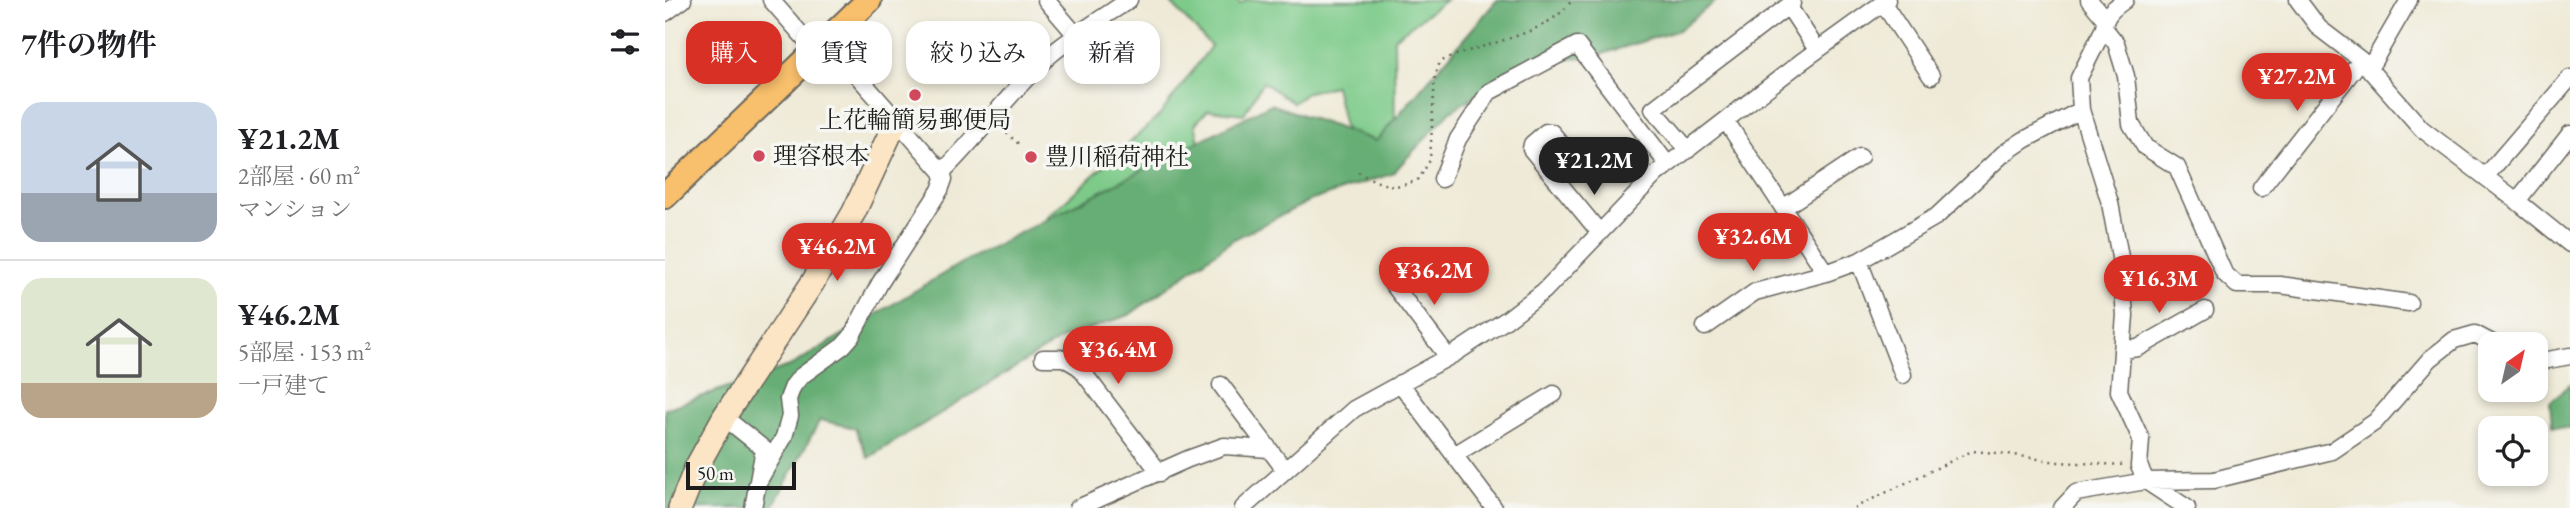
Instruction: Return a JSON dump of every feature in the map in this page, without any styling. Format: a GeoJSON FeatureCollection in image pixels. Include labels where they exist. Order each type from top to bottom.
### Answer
{"type":"FeatureCollection","features":[{"type":"Feature","properties":{"kind":"main road"},"geometry":{"type":"LineString","coordinates":[[847,21],[869,0]]}},
{"type":"Feature","properties":{"kind":"main road"},"geometry":{"type":"LineString","coordinates":[[665,196],[796,69]]}},
{"type":"Feature","properties":{"kind":"street"},"geometry":{"type":"LineString","coordinates":[[665,13],[683,0]]}},
{"type":"Feature","properties":{"kind":"street"},"geometry":{"type":"LineString","coordinates":[[771,0],[796,22]]}},
{"type":"Feature","properties":{"kind":"street"},"geometry":{"type":"LineString","coordinates":[[1046,0],[1064,21]]}},
{"type":"Feature","properties":{"kind":"street"},"geometry":{"type":"LineString","coordinates":[[1097,21],[1129,0]]}},
{"type":"Feature","properties":{"kind":"street"},"geometry":{"type":"LineString","coordinates":[[2089,0],[2116,43],[2126,76],[2131,124],[2145,147],[2177,167],[2224,273],[2237,285],[2280,285],[2409,303]]}},
{"type":"Feature","properties":{"kind":"street"},"geometry":{"type":"LineString","coordinates":[[2125,0],[2112,10],[2079,78],[2081,110],[2110,203],[2120,257],[2125,315],[2119,391],[2141,439],[2143,473],[2187,508]]}},
{"type":"Feature","properties":{"kind":"street"},"geometry":{"type":"LineString","coordinates":[[2298,0],[2319,28],[2365,65],[2422,130],[2570,244]]}},
{"type":"Feature","properties":{"kind":"street"},"geometry":{"type":"LineString","coordinates":[[2261,188],[2365,65],[2409,0]]}},
{"type":"Feature","properties":{"kind":"street"},"geometry":{"type":"LineString","coordinates":[[1792,2],[1791,10],[1817,50]]}},
{"type":"Feature","properties":{"kind":"street"},"geometry":{"type":"LineString","coordinates":[[1688,150],[1653,109],[1792,2]]}},
{"type":"Feature","properties":{"kind":"street"},"geometry":{"type":"LineString","coordinates":[[1243,508],[1354,409],[1448,357],[1506,320],[1544,290],[1656,174],[1817,50],[1885,2],[1931,76]]}},
{"type":"Feature","properties":{"kind":"street"},"geometry":{"type":"LineString","coordinates":[[942,172],[1049,57],[1064,45]]}},
{"type":"Feature","properties":{"kind":"street"},"geometry":{"type":"LineString","coordinates":[[1442,179],[1458,139],[1489,92],[1577,45],[1668,165]]}},
{"type":"Feature","properties":{"kind":"street"},"geometry":{"type":"LineString","coordinates":[[2485,177],[2570,78]]}},
{"type":"Feature","properties":{"kind":"street"},"geometry":{"type":"LineString","coordinates":[[757,484],[784,437],[790,416],[788,398],[793,386],[800,377],[843,346],[851,337],[880,283],[940,190],[944,179],[942,172],[897,119],[861,84]]}},
{"type":"Feature","properties":{"kind":"street"},"geometry":{"type":"LineString","coordinates":[[1705,327],[1755,292],[1859,261],[1937,216],[2003,154],[2024,139],[2081,110]]}},
{"type":"Feature","properties":{"kind":"street"},"geometry":{"type":"LineString","coordinates":[[680,508],[696,468],[724,418],[813,282],[854,212],[897,119]]}},
{"type":"Feature","properties":{"kind":"street"},"geometry":{"type":"LineString","coordinates":[[1725,121],[1826,273]]}},
{"type":"Feature","properties":{"kind":"street"},"geometry":{"type":"LineString","coordinates":[[2517,201],[2570,134]]}},
{"type":"Feature","properties":{"kind":"street"},"geometry":{"type":"LineString","coordinates":[[1783,208],[1860,157]]}},
{"type":"Feature","properties":{"kind":"street"},"geometry":{"type":"LineString","coordinates":[[1557,181],[1600,233]]}},
{"type":"Feature","properties":{"kind":"street"},"geometry":{"type":"LineString","coordinates":[[1859,261],[1903,374]]}},
{"type":"Feature","properties":{"kind":"street"},"geometry":{"type":"LineString","coordinates":[[1389,279],[1448,357]]}},
{"type":"Feature","properties":{"kind":"street"},"geometry":{"type":"LineString","coordinates":[[2122,350],[2138,348],[2205,310]]}},
{"type":"Feature","properties":{"kind":"street"},"geometry":{"type":"LineString","coordinates":[[2062,508],[2075,493],[2143,473],[2214,480],[2332,451],[2375,422],[2430,359],[2454,340],[2478,336]]}},
{"type":"Feature","properties":{"kind":"street"},"geometry":{"type":"LineString","coordinates":[[2548,359],[2570,356]]}},
{"type":"Feature","properties":{"kind":"street"},"geometry":{"type":"LineString","coordinates":[[1043,358],[1064,358],[1079,367],[1160,473]]}},
{"type":"Feature","properties":{"kind":"street"},"geometry":{"type":"LineString","coordinates":[[1400,383],[1494,508]]}},
{"type":"Feature","properties":{"kind":"street"},"geometry":{"type":"LineString","coordinates":[[1221,385],[1285,470]]}},
{"type":"Feature","properties":{"kind":"street"},"geometry":{"type":"LineString","coordinates":[[1454,455],[1554,394]]}},
{"type":"Feature","properties":{"kind":"street"},"geometry":{"type":"LineString","coordinates":[[724,418],[764,449],[753,508]]}},
{"type":"Feature","properties":{"kind":"street"},"geometry":{"type":"LineString","coordinates":[[1079,508],[1224,446],[1269,449]]}},
{"type":"Feature","properties":{"kind":"path"},"geometry":{"type":"LineString","coordinates":[[1358,172],[1385,186],[1399,186],[1419,179],[1430,160],[1435,75],[1440,62],[1524,33],[1565,10],[1572,0]]}},
{"type":"Feature","properties":{"kind":"path"},"geometry":{"type":"LineString","coordinates":[[991,118],[1021,146]]}},
{"type":"Feature","properties":{"kind":"path"},"geometry":{"type":"LineString","coordinates":[[1854,508],[1972,451],[2008,453],[2143,473]]}},
{"type":"Feature","properties":{"kind":"green space"},"geometry":{"type":"Polygon","coordinates":[[[1237,0],[1240,4],[1246,0],[1446,0],[1394,38],[1395,129],[1373,155],[1344,127],[1335,86],[1308,92],[1293,103],[1263,82],[1244,114],[1208,110],[1195,124],[1202,154],[1172,146],[1151,164],[1159,194],[1085,277],[1046,218],[1160,115],[1211,46],[1170,2],[1237,0]]]}},
{"type":"Feature","properties":{"kind":"green space"},"geometry":{"type":"Polygon","coordinates":[[[1497,0],[1717,0],[1679,30],[1596,56],[1529,62],[1451,111],[1392,174],[1312,200],[1234,239],[1129,315],[1063,338],[868,458],[855,428],[820,420],[772,508],[665,508],[665,409],[792,365],[961,263],[1271,104],[1376,141],[1497,0]]]}},
{"type":"Feature","properties":{"kind":"green space"},"geometry":{"type":"Polygon","coordinates":[[[2570,384],[2570,428],[2552,427],[2550,402],[2570,384]]]}},
{"type":"Feature","properties":{"kind":"place","name":"上花輪簡易郵便局"},"geometry":{"type":"Point","coordinates":[915,95]}},
{"type":"Feature","properties":{"kind":"place","name":"理容根本"},"geometry":{"type":"Point","coordinates":[759,156]}},
{"type":"Feature","properties":{"kind":"place","name":"豊川稲荷神社"},"geometry":{"type":"Point","coordinates":[1031,157]}}]}
